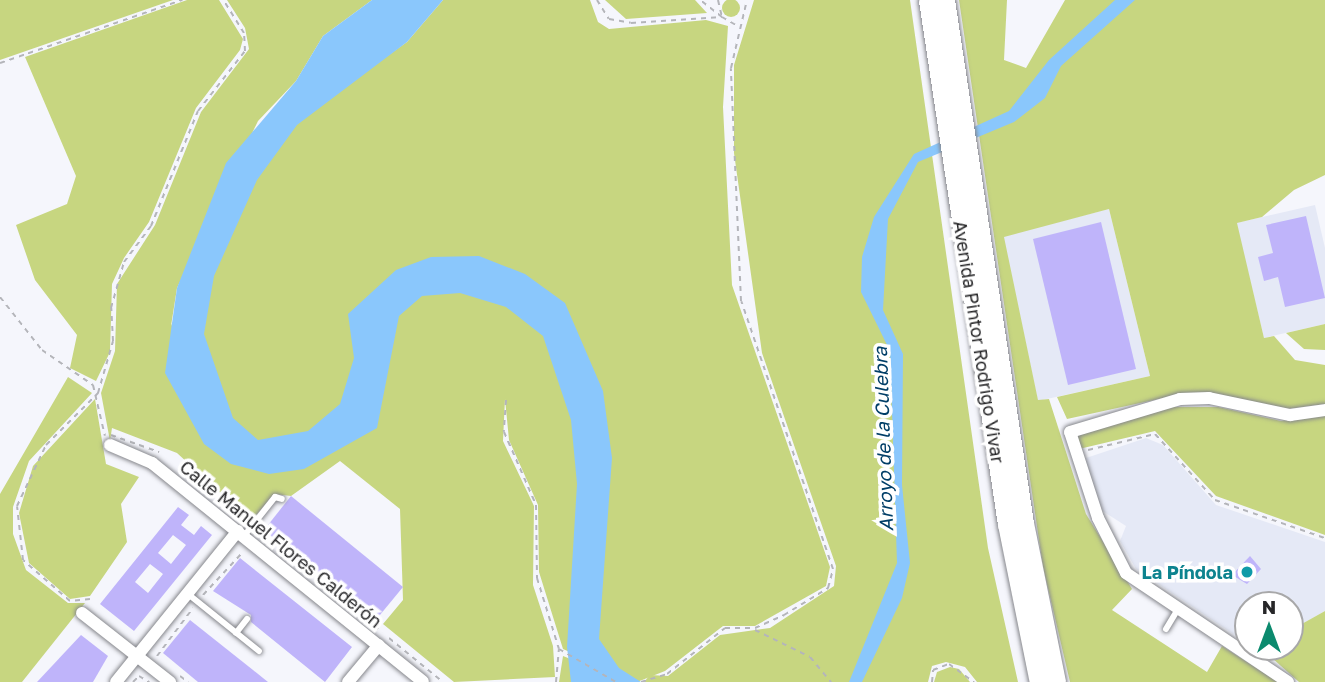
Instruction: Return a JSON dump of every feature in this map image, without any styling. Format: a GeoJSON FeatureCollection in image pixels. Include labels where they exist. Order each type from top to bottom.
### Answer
{"type":"FeatureCollection","features":[{"type":"Feature","properties":{"kind":"main road","name":"Avenida Pintor Rodrigo Vivar"},"geometry":{"type":"LineString","coordinates":[[928,0],[1007,524],[1039,682]]}},
{"type":"Feature","properties":{"kind":"main road","name":"Avenida Pintor Rodrigo Vivar"},"geometry":{"type":"LineString","coordinates":[[945,0],[1024,523],[1056,682]]}},
{"type":"Feature","properties":{"kind":"street"},"geometry":{"type":"LineString","coordinates":[[1289,682],[1177,611],[1126,573],[1074,455],[1070,432],[1079,425],[1180,399],[1209,398],[1290,415],[1325,410]]}},
{"type":"Feature","properties":{"kind":"street","name":"Calle Manuel Flores Calderón"},"geometry":{"type":"LineString","coordinates":[[110,445],[134,451],[424,682]]}},
{"type":"Feature","properties":{"kind":"street"},"geometry":{"type":"LineString","coordinates":[[116,682],[193,598],[241,534]]}},
{"type":"Feature","properties":{"kind":"street"},"geometry":{"type":"LineString","coordinates":[[82,613],[170,682]]}},
{"type":"Feature","properties":{"kind":"street"},"geometry":{"type":"LineString","coordinates":[[348,682],[379,645]]}},
{"type":"Feature","properties":{"kind":"lane"},"geometry":{"type":"LineString","coordinates":[[241,534],[275,498],[282,499]]}},
{"type":"Feature","properties":{"kind":"lane"},"geometry":{"type":"LineString","coordinates":[[193,598],[259,651]]}},
{"type":"Feature","properties":{"kind":"lane"},"geometry":{"type":"LineString","coordinates":[[1166,629],[1177,611]]}},
{"type":"Feature","properties":{"kind":"lane"},"geometry":{"type":"LineString","coordinates":[[236,633],[247,619]]}},
{"type":"Feature","properties":{"kind":"path"},"geometry":{"type":"LineString","coordinates":[[0,63],[182,0]]}},
{"type":"Feature","properties":{"kind":"path"},"geometry":{"type":"LineString","coordinates":[[90,600],[70,601],[23,560],[17,506],[46,445],[98,393],[113,341],[111,308],[124,262],[151,226],[198,111],[245,51],[244,33],[223,0]]}},
{"type":"Feature","properties":{"kind":"path"},"geometry":{"type":"LineString","coordinates":[[597,0],[609,19],[631,23],[722,17]]}},
{"type":"Feature","properties":{"kind":"path"},"geometry":{"type":"LineString","coordinates":[[700,0],[738,26]]}},
{"type":"Feature","properties":{"kind":"path"},"geometry":{"type":"LineString","coordinates":[[718,0],[722,17]]}},
{"type":"Feature","properties":{"kind":"path"},"geometry":{"type":"LineString","coordinates":[[641,682],[676,668],[724,628],[755,628],[828,588],[833,569],[741,301],[731,151],[738,26],[747,0]]}},
{"type":"Feature","properties":{"kind":"path"},"geometry":{"type":"LineString","coordinates":[[0,297],[42,350],[98,393],[110,445]]}},
{"type":"Feature","properties":{"kind":"path"},"geometry":{"type":"LineString","coordinates":[[506,400],[503,432],[536,505],[537,578],[559,649],[556,682]]}},
{"type":"Feature","properties":{"kind":"path"},"geometry":{"type":"LineString","coordinates":[[1074,455],[1155,434],[1215,500],[1325,538]]}},
{"type":"Feature","properties":{"kind":"path"},"geometry":{"type":"LineString","coordinates":[[159,650],[193,598],[236,553],[246,554]]}},
{"type":"Feature","properties":{"kind":"path"},"geometry":{"type":"LineString","coordinates":[[755,628],[767,640],[810,656],[831,682]]}},
{"type":"Feature","properties":{"kind":"path"},"geometry":{"type":"LineString","coordinates":[[559,649],[616,682]]}},
{"type":"Feature","properties":{"kind":"path"},"geometry":{"type":"LineString","coordinates":[[932,682],[933,670],[949,664],[974,682]]}},
{"type":"Feature","properties":{"kind":"path"},"geometry":{"type":"LineString","coordinates":[[133,682],[139,677],[149,682]]}},
{"type":"Feature","properties":{"kind":"shaded area"},"geometry":{"type":"Polygon","coordinates":[[[1315,205],[1325,248],[1325,324],[1264,338],[1236,223],[1315,205]]]}},
{"type":"Feature","properties":{"kind":"shaded area"},"geometry":{"type":"Polygon","coordinates":[[[1109,209],[1150,376],[1038,401],[1003,236],[1109,209]]]}},
{"type":"Feature","properties":{"kind":"shaded area"},"geometry":{"type":"Polygon","coordinates":[[[1146,438],[1163,445],[1216,505],[1325,542],[1325,611],[1304,623],[1304,591],[1234,591],[1234,635],[1136,569],[1120,541],[1126,526],[1101,510],[1083,459],[1146,438]]]}},
{"type":"Feature","properties":{"kind":"green space"},"geometry":{"type":"Polygon","coordinates":[[[731,-1],[737,2],[740,8],[737,14],[731,17],[725,14],[722,8],[725,2],[731,-1]]]}},
{"type":"Feature","properties":{"kind":"green space"},"geometry":{"type":"Polygon","coordinates":[[[0,0],[173,0],[0,60],[0,0]]]}},
{"type":"Feature","properties":{"kind":"green space"},"geometry":{"type":"Polygon","coordinates":[[[187,0],[219,0],[243,39],[240,50],[196,108],[149,222],[124,258],[112,284],[110,352],[96,381],[70,368],[77,335],[35,280],[16,225],[67,204],[76,176],[25,57],[187,0]]]}},
{"type":"Feature","properties":{"kind":"green space"},"geometry":{"type":"Polygon","coordinates":[[[227,0],[372,0],[323,36],[296,81],[258,121],[177,288],[171,326],[246,155],[407,42],[443,0],[590,0],[598,22],[609,29],[706,20],[728,26],[723,107],[732,285],[830,567],[826,586],[755,626],[723,626],[665,671],[637,682],[563,649],[539,572],[538,505],[509,440],[505,399],[503,441],[534,506],[533,585],[553,646],[555,677],[454,682],[383,624],[403,600],[400,509],[340,461],[291,496],[274,494],[251,521],[177,453],[112,428],[110,441],[101,393],[115,351],[117,284],[155,225],[201,112],[249,49],[245,28],[227,0]]]}},
{"type":"Feature","properties":{"kind":"green space"},"geometry":{"type":"Polygon","coordinates":[[[605,0],[695,0],[707,13],[626,19],[605,0]]]}},
{"type":"Feature","properties":{"kind":"green space"},"geometry":{"type":"Polygon","coordinates":[[[754,0],[910,0],[988,548],[1018,682],[977,682],[965,667],[946,662],[932,666],[928,682],[644,682],[650,675],[668,676],[720,635],[770,628],[834,586],[836,566],[762,353],[734,153],[734,65],[754,0]]]}},
{"type":"Feature","properties":{"kind":"green space"},"geometry":{"type":"Polygon","coordinates":[[[959,0],[1007,0],[1004,60],[1026,68],[1065,0],[1325,0],[1325,175],[1294,190],[1262,217],[1237,223],[1264,338],[1274,336],[1295,360],[1325,365],[1325,404],[1288,409],[1186,393],[1067,419],[1057,397],[1150,376],[1109,209],[1004,237],[1038,400],[1049,399],[1086,514],[1132,589],[1112,610],[1207,672],[1222,646],[1234,654],[1234,661],[1245,661],[1278,682],[1070,682],[1043,567],[959,0]]]}},
{"type":"Feature","properties":{"kind":"green space"},"geometry":{"type":"Polygon","coordinates":[[[1325,324],[1325,350],[1304,349],[1286,333],[1325,324]]]}},
{"type":"Feature","properties":{"kind":"green space"},"geometry":{"type":"Polygon","coordinates":[[[68,377],[92,393],[29,461],[13,507],[13,534],[26,570],[68,603],[85,603],[22,682],[0,682],[0,494],[68,377]]]}},
{"type":"Feature","properties":{"kind":"green space"},"geometry":{"type":"Polygon","coordinates":[[[95,399],[106,464],[139,477],[121,504],[127,542],[90,596],[70,599],[29,563],[19,513],[33,466],[95,399]]]}},
{"type":"Feature","properties":{"kind":"green space"},"geometry":{"type":"Polygon","coordinates":[[[1170,407],[1218,407],[1281,421],[1325,415],[1325,535],[1216,496],[1155,431],[1079,449],[1077,435],[1170,407]]]}},
{"type":"Feature","properties":{"kind":"green space"},"geometry":{"type":"Polygon","coordinates":[[[1325,611],[1325,682],[1299,682],[1275,661],[1304,661],[1304,623],[1325,611]]]}},
{"type":"Feature","properties":{"kind":"green space"},"geometry":{"type":"Polygon","coordinates":[[[563,656],[568,658],[610,682],[559,682],[563,656]]]}},
{"type":"Feature","properties":{"kind":"green space"},"geometry":{"type":"Polygon","coordinates":[[[950,667],[959,669],[970,682],[934,682],[937,672],[950,667]]]}},
{"type":"Feature","properties":{"kind":"water"},"geometry":{"type":"Polygon","coordinates":[[[372,0],[443,0],[407,42],[297,125],[257,180],[214,276],[204,334],[233,418],[258,440],[308,431],[340,404],[354,358],[348,314],[396,270],[431,257],[479,256],[525,274],[565,303],[603,391],[612,458],[599,639],[619,668],[641,682],[571,682],[567,647],[577,484],[571,420],[543,336],[506,307],[460,293],[422,296],[399,316],[377,428],[304,469],[269,474],[231,464],[204,444],[165,373],[177,288],[226,163],[296,81],[323,36],[372,0]]]}},
{"type":"Feature","properties":{"kind":"water"},"geometry":{"type":"Polygon","coordinates":[[[1115,0],[1135,0],[1061,66],[1045,98],[1014,122],[918,162],[888,219],[883,310],[903,354],[902,485],[910,563],[902,598],[862,682],[849,682],[897,563],[890,351],[861,292],[862,257],[874,217],[914,154],[1009,111],[1049,60],[1115,0]]]}},
{"type":"Feature","properties":{"kind":"building"},"geometry":{"type":"Polygon","coordinates":[[[1306,216],[1325,298],[1285,307],[1278,277],[1264,281],[1258,257],[1273,253],[1266,225],[1306,216]]]}},
{"type":"Feature","properties":{"kind":"building"},"geometry":{"type":"Polygon","coordinates":[[[1101,222],[1136,369],[1068,385],[1033,239],[1101,222]]]}},
{"type":"Feature","properties":{"kind":"building"},"geometry":{"type":"Polygon","coordinates":[[[291,496],[403,587],[375,621],[264,530],[291,496]]]}},
{"type":"Feature","properties":{"kind":"building"},"geometry":{"type":"Polygon","coordinates":[[[178,507],[189,515],[181,525],[194,535],[201,526],[212,535],[134,631],[100,604],[178,507]],[[173,535],[158,553],[171,564],[186,545],[173,535]],[[150,564],[135,582],[148,593],[163,574],[150,564]]]}},
{"type":"Feature","properties":{"kind":"building","name":"La Píndola"},"geometry":{"type":"Polygon","coordinates":[[[1250,556],[1261,569],[1247,584],[1232,575],[1250,556]]]}},
{"type":"Feature","properties":{"kind":"building"},"geometry":{"type":"Polygon","coordinates":[[[240,558],[352,647],[325,682],[251,622],[251,615],[213,591],[240,558]]]}},
{"type":"Feature","properties":{"kind":"building"},"geometry":{"type":"Polygon","coordinates":[[[190,620],[268,682],[198,682],[163,653],[190,620]]]}},
{"type":"Feature","properties":{"kind":"building"},"geometry":{"type":"Polygon","coordinates":[[[81,635],[108,656],[93,682],[37,682],[81,635]]]}},
{"type":"Feature","properties":{"kind":"place","name":"La Píndola"},"geometry":{"type":"Point","coordinates":[1247,572]}},
{"type":"Feature","properties":{"kind":"water label","name":"Arroyo de la Culebra"},"geometry":{"type":"Point","coordinates":[883,439]}}]}
